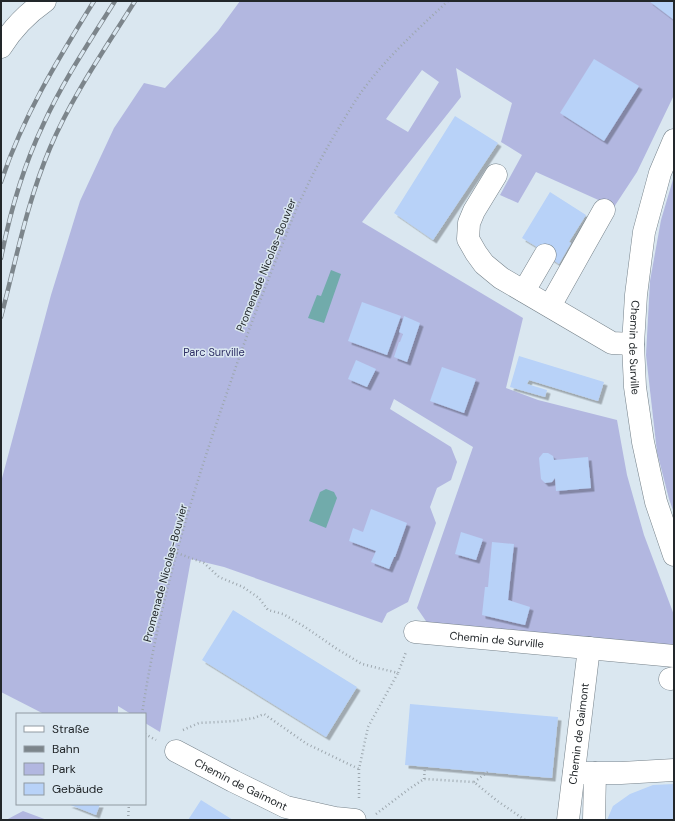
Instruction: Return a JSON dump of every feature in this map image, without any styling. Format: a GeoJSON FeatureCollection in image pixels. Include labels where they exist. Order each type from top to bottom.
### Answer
{"type":"FeatureCollection","features":[{"type":"Feature","properties":{"kind":"street"},"geometry":{"type":"LineString","coordinates":[[1,47],[32,11],[45,1]]}},
{"type":"Feature","properties":{"kind":"street","name":"Chemin de Surville"},"geometry":{"type":"LineString","coordinates":[[674,140],[660,173],[644,232],[636,295],[633,344],[634,386],[643,442],[656,502],[674,555]]}},
{"type":"Feature","properties":{"kind":"street"},"geometry":{"type":"LineString","coordinates":[[496,175],[469,223],[468,239],[484,264],[502,278],[612,343],[633,344]]}},
{"type":"Feature","properties":{"kind":"street"},"geometry":{"type":"LineString","coordinates":[[550,306],[604,210]]}},
{"type":"Feature","properties":{"kind":"street"},"geometry":{"type":"LineString","coordinates":[[524,291],[545,255]]}},
{"type":"Feature","properties":{"kind":"street","name":"Chemin de Surville"},"geometry":{"type":"LineString","coordinates":[[415,632],[674,656]]}},
{"type":"Feature","properties":{"kind":"street","name":"Chemin de Gaimont"},"geometry":{"type":"LineString","coordinates":[[568,820],[584,773],[589,648]]}},
{"type":"Feature","properties":{"kind":"street","name":"Chemin de Gaimont"},"geometry":{"type":"LineString","coordinates":[[178,742],[232,781],[286,807],[335,818],[357,811]]}},
{"type":"Feature","properties":{"kind":"street"},"geometry":{"type":"LineString","coordinates":[[594,820],[584,773],[674,770]]}},
{"type":"Feature","properties":{"kind":"path","name":"Promenade Nicolas-Bouvier"},"geometry":{"type":"LineString","coordinates":[[142,713],[159,621],[194,493],[262,294],[304,193],[320,161],[355,102],[398,47],[448,1]]}},
{"type":"Feature","properties":{"kind":"path"},"geometry":{"type":"LineString","coordinates":[[177,553],[204,563],[219,577],[243,587],[259,598],[268,610],[282,614],[305,627],[336,649],[362,664],[398,673]]}},
{"type":"Feature","properties":{"kind":"path"},"geometry":{"type":"LineString","coordinates":[[357,811],[359,769],[368,727],[398,673],[415,632]]}},
{"type":"Feature","properties":{"kind":"path"},"geometry":{"type":"LineString","coordinates":[[178,742],[199,723],[235,721],[254,718],[264,714],[307,744],[359,769]]}},
{"type":"Feature","properties":{"kind":"path"},"geometry":{"type":"LineString","coordinates":[[424,779],[425,767]]}},
{"type":"Feature","properties":{"kind":"path"},"geometry":{"type":"LineString","coordinates":[[474,782],[488,772]]}},
{"type":"Feature","properties":{"kind":"path"},"geometry":{"type":"LineString","coordinates":[[382,809],[424,779],[474,782],[496,800],[525,820]]}},
{"type":"Feature","properties":{"kind":"path"},"geometry":{"type":"LineString","coordinates":[[128,820],[130,805]]}},
{"type":"Feature","properties":{"kind":"green space","name":"Parc Surville"},"geometry":{"type":"Polygon","coordinates":[[[240,1],[674,1],[674,95],[637,172],[614,207],[536,172],[518,203],[500,195],[522,155],[501,142],[512,103],[456,68],[461,97],[362,222],[523,318],[506,388],[538,400],[617,420],[627,475],[644,535],[674,615],[674,647],[430,627],[417,608],[473,447],[394,399],[390,409],[451,447],[457,462],[451,480],[437,488],[430,507],[436,523],[408,602],[387,613],[382,623],[224,567],[191,559],[160,732],[146,724],[146,713],[129,713],[118,706],[118,713],[42,713],[1,692],[1,482],[51,295],[80,201],[114,128],[144,83],[165,88],[218,31],[240,1]],[[422,70],[386,119],[408,132],[439,82],[422,70]]]}},
{"type":"Feature","properties":{"kind":"green space"},"geometry":{"type":"Polygon","coordinates":[[[674,176],[674,513],[657,452],[646,355],[650,281],[661,220],[674,176]]]}},
{"type":"Feature","properties":{"kind":"green space"},"geometry":{"type":"Polygon","coordinates":[[[23,811],[47,820],[6,820],[23,811]]]}},
{"type":"Feature","properties":{"kind":"shaded area"},"geometry":{"type":"Polygon","coordinates":[[[331,270],[341,274],[324,323],[308,318],[317,295],[321,296],[331,270]]]}},
{"type":"Feature","properties":{"kind":"shaded area"},"geometry":{"type":"Polygon","coordinates":[[[326,489],[334,492],[337,498],[326,528],[309,521],[320,492],[326,489]]]}},
{"type":"Feature","properties":{"kind":"building"},"geometry":{"type":"Polygon","coordinates":[[[649,1],[674,1],[674,20],[649,1]]]}},
{"type":"Feature","properties":{"kind":"building"},"geometry":{"type":"Polygon","coordinates":[[[594,59],[639,86],[604,141],[560,113],[594,59]]]}},
{"type":"Feature","properties":{"kind":"building"},"geometry":{"type":"Polygon","coordinates":[[[455,116],[498,143],[433,240],[394,213],[455,116]]]}},
{"type":"Feature","properties":{"kind":"building"},"geometry":{"type":"Polygon","coordinates":[[[550,192],[586,215],[569,242],[571,243],[559,264],[536,249],[537,247],[522,238],[550,192]]]}},
{"type":"Feature","properties":{"kind":"building"},"geometry":{"type":"Polygon","coordinates":[[[362,302],[401,316],[387,355],[348,341],[362,302]]]}},
{"type":"Feature","properties":{"kind":"building"},"geometry":{"type":"Polygon","coordinates":[[[404,316],[420,323],[407,362],[394,357],[403,334],[399,332],[404,316]]]}},
{"type":"Feature","properties":{"kind":"building"},"geometry":{"type":"Polygon","coordinates":[[[519,356],[604,382],[598,401],[529,380],[527,384],[547,390],[545,397],[510,387],[519,356]]]}},
{"type":"Feature","properties":{"kind":"building"},"geometry":{"type":"Polygon","coordinates":[[[356,360],[376,369],[367,387],[348,379],[356,360]]]}},
{"type":"Feature","properties":{"kind":"building"},"geometry":{"type":"Polygon","coordinates":[[[442,367],[476,379],[464,413],[430,401],[442,367]]]}},
{"type":"Feature","properties":{"kind":"building"},"geometry":{"type":"Polygon","coordinates":[[[543,453],[548,453],[553,456],[554,460],[588,457],[591,488],[556,491],[555,478],[552,482],[545,483],[541,479],[539,458],[543,453]]]}},
{"type":"Feature","properties":{"kind":"building"},"geometry":{"type":"Polygon","coordinates":[[[371,509],[407,523],[395,557],[389,569],[371,562],[376,551],[349,541],[353,528],[363,532],[371,509]]]}},
{"type":"Feature","properties":{"kind":"building"},"geometry":{"type":"Polygon","coordinates":[[[461,532],[483,539],[476,560],[455,554],[461,532]]]}},
{"type":"Feature","properties":{"kind":"building"},"geometry":{"type":"Polygon","coordinates":[[[492,542],[514,544],[508,600],[530,607],[525,625],[482,615],[485,587],[488,587],[492,542]]]}},
{"type":"Feature","properties":{"kind":"building"},"geometry":{"type":"Polygon","coordinates":[[[233,610],[357,687],[326,737],[202,660],[233,610]]]}},
{"type":"Feature","properties":{"kind":"building"},"geometry":{"type":"Polygon","coordinates":[[[410,704],[558,717],[552,778],[405,765],[410,704]]]}},
{"type":"Feature","properties":{"kind":"building"},"geometry":{"type":"Polygon","coordinates":[[[674,784],[674,820],[607,820],[613,806],[630,794],[653,785],[674,784]]]}},
{"type":"Feature","properties":{"kind":"building"},"geometry":{"type":"Polygon","coordinates":[[[201,800],[233,820],[188,820],[201,800]]]}},
{"type":"Feature","properties":{"kind":"building"},"geometry":{"type":"Polygon","coordinates":[[[71,805],[100,805],[96,815],[71,805]]]}},
{"type":"Feature","properties":{"kind":"railway"},"geometry":{"type":"LineString","coordinates":[[1,182],[20,134],[42,88],[94,1]]}},
{"type":"Feature","properties":{"kind":"railway"},"geometry":{"type":"LineString","coordinates":[[1,258],[18,190],[36,141],[68,77],[115,1]]}},
{"type":"Feature","properties":{"kind":"railway"},"geometry":{"type":"LineString","coordinates":[[1,317],[28,210],[50,148],[68,110],[135,1]]}}]}
